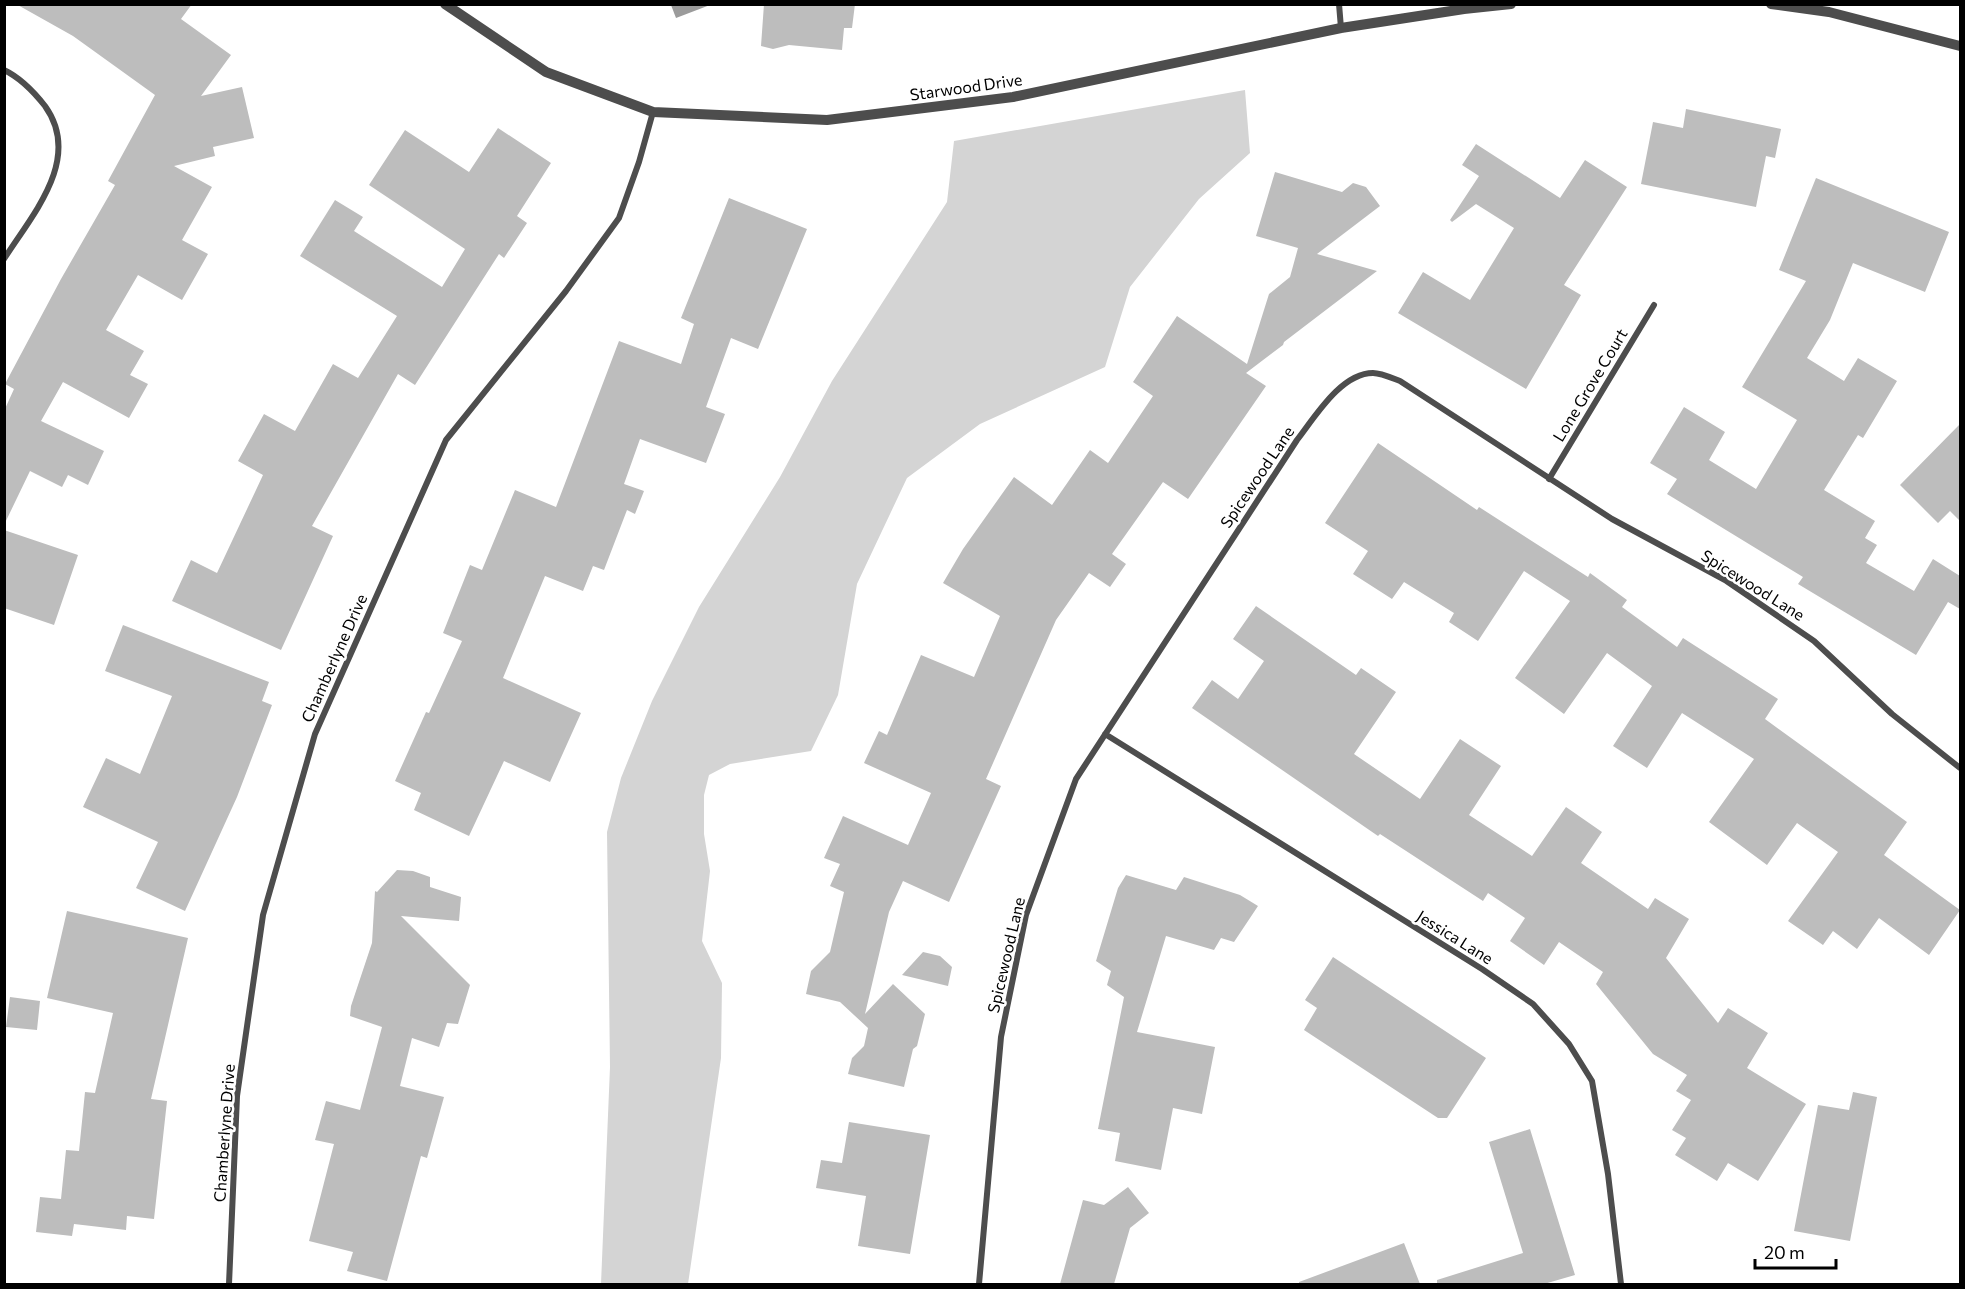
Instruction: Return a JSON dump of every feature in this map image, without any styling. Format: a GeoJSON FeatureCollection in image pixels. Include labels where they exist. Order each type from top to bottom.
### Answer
{"type":"FeatureCollection","features":[{"type":"Feature","properties":{"kind":"street","name":"Starwood Drive"},"geometry":{"type":"LineString","coordinates":[[445,4],[546,72],[653,112],[827,120],[1013,97],[1341,28],[1511,4]]}},
{"type":"Feature","properties":{"kind":"street"},"geometry":{"type":"LineString","coordinates":[[1338,4],[1341,28]]}},
{"type":"Feature","properties":{"kind":"street"},"geometry":{"type":"LineString","coordinates":[[1771,4],[1830,12],[1960,46]]}},
{"type":"Feature","properties":{"kind":"street"},"geometry":{"type":"LineString","coordinates":[[4,70],[34,92],[54,119],[60,153],[51,185],[4,259]]}},
{"type":"Feature","properties":{"kind":"street","name":"Chamberlyne Drive"},"geometry":{"type":"LineString","coordinates":[[229,1284],[237,1096],[263,915],[315,735],[446,440],[566,291],[619,218],[639,162],[653,112]]}},
{"type":"Feature","properties":{"kind":"street","name":"Lone Grove Court"},"geometry":{"type":"LineString","coordinates":[[1549,479],[1654,305]]}},
{"type":"Feature","properties":{"kind":"street","name":"Spicewood Lane"},"geometry":{"type":"LineString","coordinates":[[979,1284],[1001,1037],[1026,915],[1076,779],[1297,440],[1334,394],[1353,377],[1374,373],[1400,381],[1612,519],[1725,580],[1815,641],[1892,714],[1960,768]]}},
{"type":"Feature","properties":{"kind":"street","name":"Jessica Lane"},"geometry":{"type":"LineString","coordinates":[[1105,734],[1472,963],[1533,1004],[1569,1044],[1592,1081],[1608,1174],[1621,1284]]}},
{"type":"Feature","properties":{"kind":"shaded area"},"geometry":{"type":"Polygon","coordinates":[[[671,5],[710,5],[676,18],[671,5]]]}},
{"type":"Feature","properties":{"kind":"shaded area"},"geometry":{"type":"Polygon","coordinates":[[[1245,90],[1250,153],[1199,199],[1130,287],[1105,367],[980,424],[907,478],[857,584],[838,695],[811,751],[730,764],[709,775],[704,795],[704,834],[710,871],[702,941],[722,983],[721,1058],[688,1284],[601,1284],[610,1067],[607,832],[621,778],[652,701],[699,607],[780,477],[832,381],[947,202],[954,141],[1245,90]]]}},
{"type":"Feature","properties":{"kind":"building"},"geometry":{"type":"Polygon","coordinates":[[[16,4],[192,4],[181,19],[231,55],[201,96],[242,87],[254,138],[213,147],[215,156],[174,166],[212,187],[182,240],[208,254],[182,300],[138,275],[106,330],[144,351],[130,375],[148,384],[129,418],[63,382],[41,421],[104,451],[88,485],[68,475],[62,487],[30,471],[4,525],[4,411],[14,389],[5,384],[115,185],[108,181],[155,95],[73,36],[16,4]]]}},
{"type":"Feature","properties":{"kind":"building"},"geometry":{"type":"Polygon","coordinates":[[[764,4],[855,4],[852,28],[844,28],[842,50],[789,45],[773,49],[761,46],[764,4]]]}},
{"type":"Feature","properties":{"kind":"building"},"geometry":{"type":"Polygon","coordinates":[[[1686,109],[1781,129],[1775,158],[1766,156],[1756,207],[1641,184],[1653,122],[1683,128],[1686,109]]]}},
{"type":"Feature","properties":{"kind":"building"},"geometry":{"type":"Polygon","coordinates":[[[498,128],[551,163],[517,216],[527,223],[504,258],[499,254],[415,385],[398,374],[312,526],[333,536],[281,650],[172,601],[191,560],[217,573],[263,475],[238,461],[264,414],[295,431],[333,364],[358,378],[397,316],[300,256],[335,200],[363,217],[354,231],[442,287],[465,249],[369,185],[405,130],[469,172],[498,128]]]}},
{"type":"Feature","properties":{"kind":"building"},"geometry":{"type":"Polygon","coordinates":[[[1476,144],[1560,198],[1585,160],[1627,187],[1564,285],[1581,295],[1526,389],[1398,313],[1423,272],[1470,300],[1514,228],[1476,204],[1452,222],[1450,220],[1479,176],[1462,165],[1476,144]]]}},
{"type":"Feature","properties":{"kind":"building"},"geometry":{"type":"Polygon","coordinates":[[[1275,172],[1342,192],[1353,183],[1366,187],[1380,206],[1317,254],[1377,271],[1246,373],[1266,386],[1188,499],[1163,482],[1112,554],[1126,564],[1110,587],[1089,573],[1056,620],[986,779],[1001,786],[949,902],[903,881],[889,912],[865,1014],[893,984],[925,1014],[917,1046],[913,1049],[904,1087],[848,1074],[852,1058],[864,1046],[868,1028],[840,1002],[806,994],[811,971],[830,952],[844,892],[830,886],[840,864],[824,858],[843,816],[908,845],[931,793],[864,763],[879,731],[887,735],[921,655],[974,677],[1000,616],[943,583],[963,549],[1014,477],[1052,505],[1090,450],[1108,463],[1153,396],[1133,382],[1177,316],[1247,364],[1269,294],[1290,277],[1298,248],[1256,236],[1275,172]]]}},
{"type":"Feature","properties":{"kind":"building"},"geometry":{"type":"Polygon","coordinates":[[[1816,178],[1949,232],[1925,292],[1853,263],[1830,320],[1807,358],[1844,381],[1858,358],[1897,381],[1863,438],[1858,435],[1824,490],[1875,521],[1865,538],[1877,545],[1866,563],[1914,591],[1933,559],[1960,576],[1960,609],[1948,602],[1916,655],[1798,584],[1803,577],[1667,494],[1677,479],[1650,463],[1684,407],[1725,432],[1709,460],[1756,489],[1797,420],[1742,387],[1806,281],[1779,270],[1816,178]]]}},
{"type":"Feature","properties":{"kind":"building"},"geometry":{"type":"Polygon","coordinates":[[[729,198],[807,229],[758,349],[731,338],[706,407],[725,414],[706,463],[640,439],[624,484],[644,491],[635,514],[627,510],[604,570],[593,566],[583,591],[545,576],[503,678],[581,713],[550,782],[504,761],[469,836],[414,810],[421,793],[395,781],[426,712],[429,713],[462,641],[443,633],[470,565],[482,570],[515,490],[556,507],[619,341],[681,364],[694,324],[681,318],[729,198]]]}},
{"type":"Feature","properties":{"kind":"building"},"geometry":{"type":"Polygon","coordinates":[[[1960,424],[1960,521],[1950,511],[1938,523],[1900,485],[1960,424]]]}},
{"type":"Feature","properties":{"kind":"building"},"geometry":{"type":"Polygon","coordinates":[[[1378,443],[1477,510],[1479,507],[1588,577],[1590,573],[1627,600],[1622,607],[1677,647],[1683,638],[1778,699],[1765,719],[1907,822],[1884,855],[1960,910],[1929,955],[1879,918],[1857,949],[1833,931],[1823,945],[1788,921],[1838,852],[1797,823],[1767,865],[1709,822],[1754,759],[1682,713],[1647,768],[1613,746],[1652,686],[1607,653],[1564,714],[1515,678],[1570,601],[1524,571],[1478,641],[1449,622],[1454,613],[1404,582],[1392,599],[1353,574],[1368,551],[1325,523],[1378,443]]]}},
{"type":"Feature","properties":{"kind":"building"},"geometry":{"type":"Polygon","coordinates":[[[4,530],[78,555],[54,625],[4,608],[4,530]]]}},
{"type":"Feature","properties":{"kind":"building"},"geometry":{"type":"Polygon","coordinates":[[[1256,606],[1356,675],[1361,668],[1396,692],[1354,754],[1420,799],[1460,739],[1501,766],[1469,815],[1532,856],[1566,807],[1602,832],[1581,863],[1648,909],[1655,898],[1689,919],[1666,958],[1718,1023],[1728,1008],[1768,1033],[1747,1068],[1806,1104],[1758,1181],[1728,1163],[1717,1181],[1675,1155],[1686,1138],[1672,1130],[1691,1100],[1676,1091],[1687,1075],[1653,1054],[1596,984],[1603,972],[1559,942],[1544,965],[1510,941],[1525,918],[1488,893],[1483,901],[1380,834],[1378,836],[1192,708],[1212,680],[1238,699],[1264,661],[1233,639],[1256,606]]]}},
{"type":"Feature","properties":{"kind":"building"},"geometry":{"type":"Polygon","coordinates":[[[123,625],[269,682],[262,701],[272,705],[237,797],[185,911],[136,888],[158,842],[83,807],[106,758],[140,774],[172,696],[105,671],[123,625]]]}},
{"type":"Feature","properties":{"kind":"building"},"geometry":{"type":"Polygon","coordinates":[[[397,870],[413,871],[430,877],[430,887],[461,897],[459,921],[401,916],[470,985],[458,1024],[447,1023],[439,1047],[412,1038],[400,1086],[444,1097],[427,1158],[421,1156],[387,1281],[347,1271],[353,1252],[309,1241],[334,1144],[315,1140],[326,1101],[360,1110],[382,1027],[350,1016],[351,1006],[372,943],[375,891],[377,892],[397,870]]]}},
{"type":"Feature","properties":{"kind":"building"},"geometry":{"type":"Polygon","coordinates":[[[1126,875],[1176,890],[1184,877],[1240,895],[1258,906],[1234,942],[1221,938],[1214,950],[1166,936],[1137,1032],[1215,1047],[1202,1114],[1173,1108],[1161,1170],[1115,1161],[1120,1133],[1098,1129],[1124,997],[1107,985],[1111,971],[1096,961],[1118,888],[1126,875]]]}},
{"type":"Feature","properties":{"kind":"building"},"geometry":{"type":"Polygon","coordinates":[[[67,911],[188,938],[151,1099],[167,1101],[154,1219],[127,1216],[126,1230],[74,1224],[72,1236],[36,1232],[40,1197],[61,1199],[66,1150],[79,1151],[85,1092],[95,1093],[113,1013],[47,998],[67,911]]]}},
{"type":"Feature","properties":{"kind":"building"},"geometry":{"type":"Polygon","coordinates":[[[923,952],[940,956],[952,967],[948,986],[902,975],[923,952]]]}},
{"type":"Feature","properties":{"kind":"building"},"geometry":{"type":"Polygon","coordinates":[[[1333,957],[1486,1058],[1447,1118],[1438,1118],[1304,1030],[1317,1008],[1305,1000],[1333,957]]]}},
{"type":"Feature","properties":{"kind":"building"},"geometry":{"type":"Polygon","coordinates":[[[10,997],[40,1001],[37,1030],[6,1027],[10,997]]]}},
{"type":"Feature","properties":{"kind":"building"},"geometry":{"type":"Polygon","coordinates":[[[1853,1092],[1877,1097],[1850,1241],[1794,1231],[1818,1105],[1849,1110],[1853,1092]]]}},
{"type":"Feature","properties":{"kind":"building"},"geometry":{"type":"Polygon","coordinates":[[[849,1122],[930,1135],[910,1254],[858,1246],[866,1196],[816,1188],[821,1160],[842,1163],[849,1122]]]}},
{"type":"Feature","properties":{"kind":"building"},"geometry":{"type":"Polygon","coordinates":[[[1530,1129],[1575,1275],[1544,1284],[1437,1284],[1437,1280],[1523,1253],[1489,1142],[1530,1129]]]}},
{"type":"Feature","properties":{"kind":"building"},"geometry":{"type":"Polygon","coordinates":[[[1128,1187],[1149,1213],[1130,1228],[1114,1284],[1060,1284],[1083,1200],[1104,1205],[1128,1187]]]}},
{"type":"Feature","properties":{"kind":"building"},"geometry":{"type":"Polygon","coordinates":[[[1404,1243],[1420,1284],[1299,1284],[1299,1282],[1404,1243]]]}}]}
